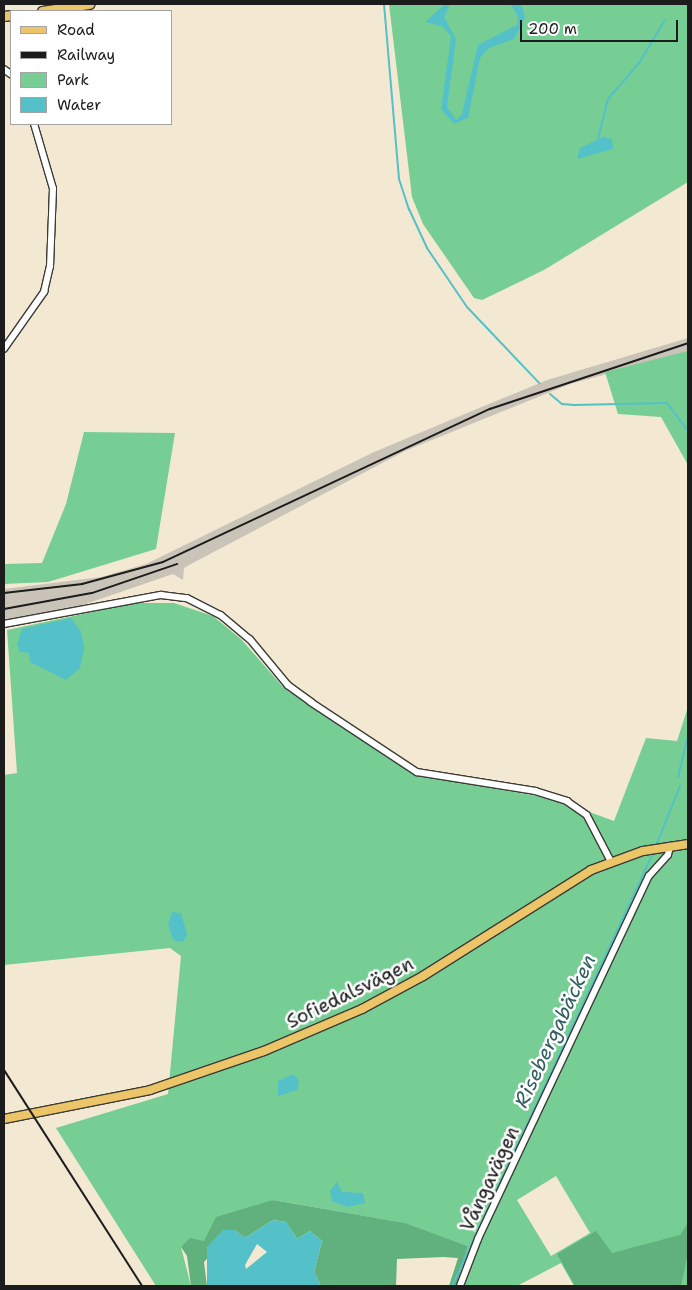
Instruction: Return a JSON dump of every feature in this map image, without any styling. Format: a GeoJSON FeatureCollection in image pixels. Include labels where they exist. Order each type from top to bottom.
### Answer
{"type":"FeatureCollection","features":[{"type":"Feature","properties":{"kind":"highway"},"geometry":{"type":"LineString","coordinates":[[49,10],[89,4]]}},
{"type":"Feature","properties":{"kind":"main road","name":"Sofiedalsvägen"},"geometry":{"type":"LineString","coordinates":[[4,1119],[150,1090],[303,1036],[423,976],[575,878],[611,861],[646,850],[688,844]]}},
{"type":"Feature","properties":{"kind":"street"},"geometry":{"type":"LineString","coordinates":[[4,348],[44,292],[48,275],[53,189],[34,125]]}},
{"type":"Feature","properties":{"kind":"street"},"geometry":{"type":"LineString","coordinates":[[4,624],[161,595],[187,598],[221,615],[250,639],[288,685],[417,772],[535,791],[567,802],[586,815],[611,861]]}},
{"type":"Feature","properties":{"kind":"street","name":"Vångavägen"},"geometry":{"type":"LineString","coordinates":[[460,1286],[478,1239],[650,876],[668,855],[668,846]]}},
{"type":"Feature","properties":{"kind":"shaded area"},"geometry":{"type":"Polygon","coordinates":[[[688,338],[688,352],[570,384],[405,451],[189,565],[184,568],[183,580],[173,574],[74,608],[4,621],[4,589],[101,577],[146,564],[374,452],[460,416],[547,380],[688,338]]]}},
{"type":"Feature","properties":{"kind":"green space"},"geometry":{"type":"Polygon","coordinates":[[[389,4],[688,4],[688,182],[544,270],[482,300],[474,298],[423,224],[412,197],[389,4]]]}},
{"type":"Feature","properties":{"kind":"green space"},"geometry":{"type":"Polygon","coordinates":[[[688,351],[688,465],[661,417],[618,414],[605,372],[688,351]]]}},
{"type":"Feature","properties":{"kind":"green space"},"geometry":{"type":"Polygon","coordinates":[[[84,432],[175,433],[156,549],[48,582],[4,584],[4,564],[42,563],[66,504],[84,432]]]}},
{"type":"Feature","properties":{"kind":"green space"},"geometry":{"type":"Polygon","coordinates":[[[135,603],[174,603],[213,616],[241,639],[283,687],[414,774],[554,799],[614,821],[646,738],[677,741],[688,707],[688,1286],[574,1286],[561,1263],[517,1286],[456,1286],[468,1246],[404,1223],[273,1200],[204,1241],[181,1247],[191,1286],[156,1286],[56,1128],[168,1094],[181,956],[170,948],[4,965],[4,775],[17,773],[7,630],[135,603]],[[556,1176],[517,1200],[551,1256],[590,1233],[556,1176]]]}},
{"type":"Feature","properties":{"kind":"green space"},"geometry":{"type":"Polygon","coordinates":[[[273,1200],[405,1223],[468,1246],[456,1286],[449,1286],[458,1258],[443,1257],[397,1259],[396,1286],[321,1286],[314,1272],[322,1241],[310,1231],[297,1239],[286,1222],[273,1220],[245,1238],[234,1230],[204,1262],[207,1286],[191,1286],[187,1256],[181,1247],[190,1238],[204,1241],[216,1217],[273,1200]]]}},
{"type":"Feature","properties":{"kind":"green space"},"geometry":{"type":"Polygon","coordinates":[[[688,1223],[688,1253],[681,1286],[575,1286],[557,1254],[596,1231],[612,1253],[680,1235],[688,1223]]]}},
{"type":"Feature","properties":{"kind":"water"},"geometry":{"type":"Polygon","coordinates":[[[445,4],[450,4],[444,17],[456,39],[447,107],[456,120],[462,114],[478,45],[517,25],[518,16],[510,4],[521,4],[525,17],[514,39],[489,48],[480,58],[468,118],[454,124],[441,109],[451,36],[442,26],[425,22],[445,4]]]}},
{"type":"Feature","properties":{"kind":"water"},"geometry":{"type":"Polygon","coordinates":[[[603,137],[612,139],[613,149],[577,159],[580,148],[603,137]]]}},
{"type":"Feature","properties":{"kind":"water"},"geometry":{"type":"Polygon","coordinates":[[[71,618],[81,632],[84,648],[80,668],[66,680],[30,662],[29,653],[20,652],[17,645],[22,629],[71,618]]]}},
{"type":"Feature","properties":{"kind":"water"},"geometry":{"type":"Polygon","coordinates":[[[172,912],[181,913],[187,935],[183,942],[173,940],[168,925],[172,912]]]}},
{"type":"Feature","properties":{"kind":"water"},"geometry":{"type":"Polygon","coordinates":[[[293,1074],[299,1081],[297,1090],[278,1096],[278,1081],[293,1074]]]}},
{"type":"Feature","properties":{"kind":"water"},"geometry":{"type":"Polygon","coordinates":[[[337,1182],[342,1192],[363,1193],[365,1203],[347,1207],[332,1201],[330,1191],[337,1182]]]}},
{"type":"Feature","properties":{"kind":"water"},"geometry":{"type":"Polygon","coordinates":[[[273,1220],[286,1222],[297,1239],[310,1231],[322,1241],[314,1272],[321,1286],[207,1286],[207,1247],[223,1230],[234,1230],[245,1238],[273,1220]],[[257,1244],[245,1265],[246,1269],[267,1252],[257,1244]]]}},
{"type":"Feature","properties":{"kind":"waterway","name":"Risebergabäcken"},"geometry":{"type":"LineString","coordinates":[[384,4],[399,179],[409,209],[427,248],[467,307],[539,383]]}},
{"type":"Feature","properties":{"kind":"waterway"},"geometry":{"type":"LineString","coordinates":[[598,139],[608,99],[639,63],[665,20]]}},
{"type":"Feature","properties":{"kind":"waterway","name":"Risebergabäcken"},"geometry":{"type":"LineString","coordinates":[[550,394],[562,404],[574,405],[667,403],[688,431]]}},
{"type":"Feature","properties":{"kind":"waterway","name":"Risebergabäcken"},"geometry":{"type":"LineString","coordinates":[[678,777],[688,736]]}},
{"type":"Feature","properties":{"kind":"waterway","name":"Risebergabäcken"},"geometry":{"type":"LineString","coordinates":[[656,846],[680,786]]}},
{"type":"Feature","properties":{"kind":"waterway","name":"Risebergabäcken"},"geometry":{"type":"LineString","coordinates":[[452,1286],[654,851]]}},
{"type":"Feature","properties":{"kind":"railway"},"geometry":{"type":"LineString","coordinates":[[4,593],[82,584],[163,562],[490,409],[688,343]]}},
{"type":"Feature","properties":{"kind":"railway"},"geometry":{"type":"LineString","coordinates":[[4,609],[92,593],[177,564]]}},
{"type":"Feature","properties":{"kind":"railway"},"geometry":{"type":"LineString","coordinates":[[4,1070],[142,1286]]}}]}
